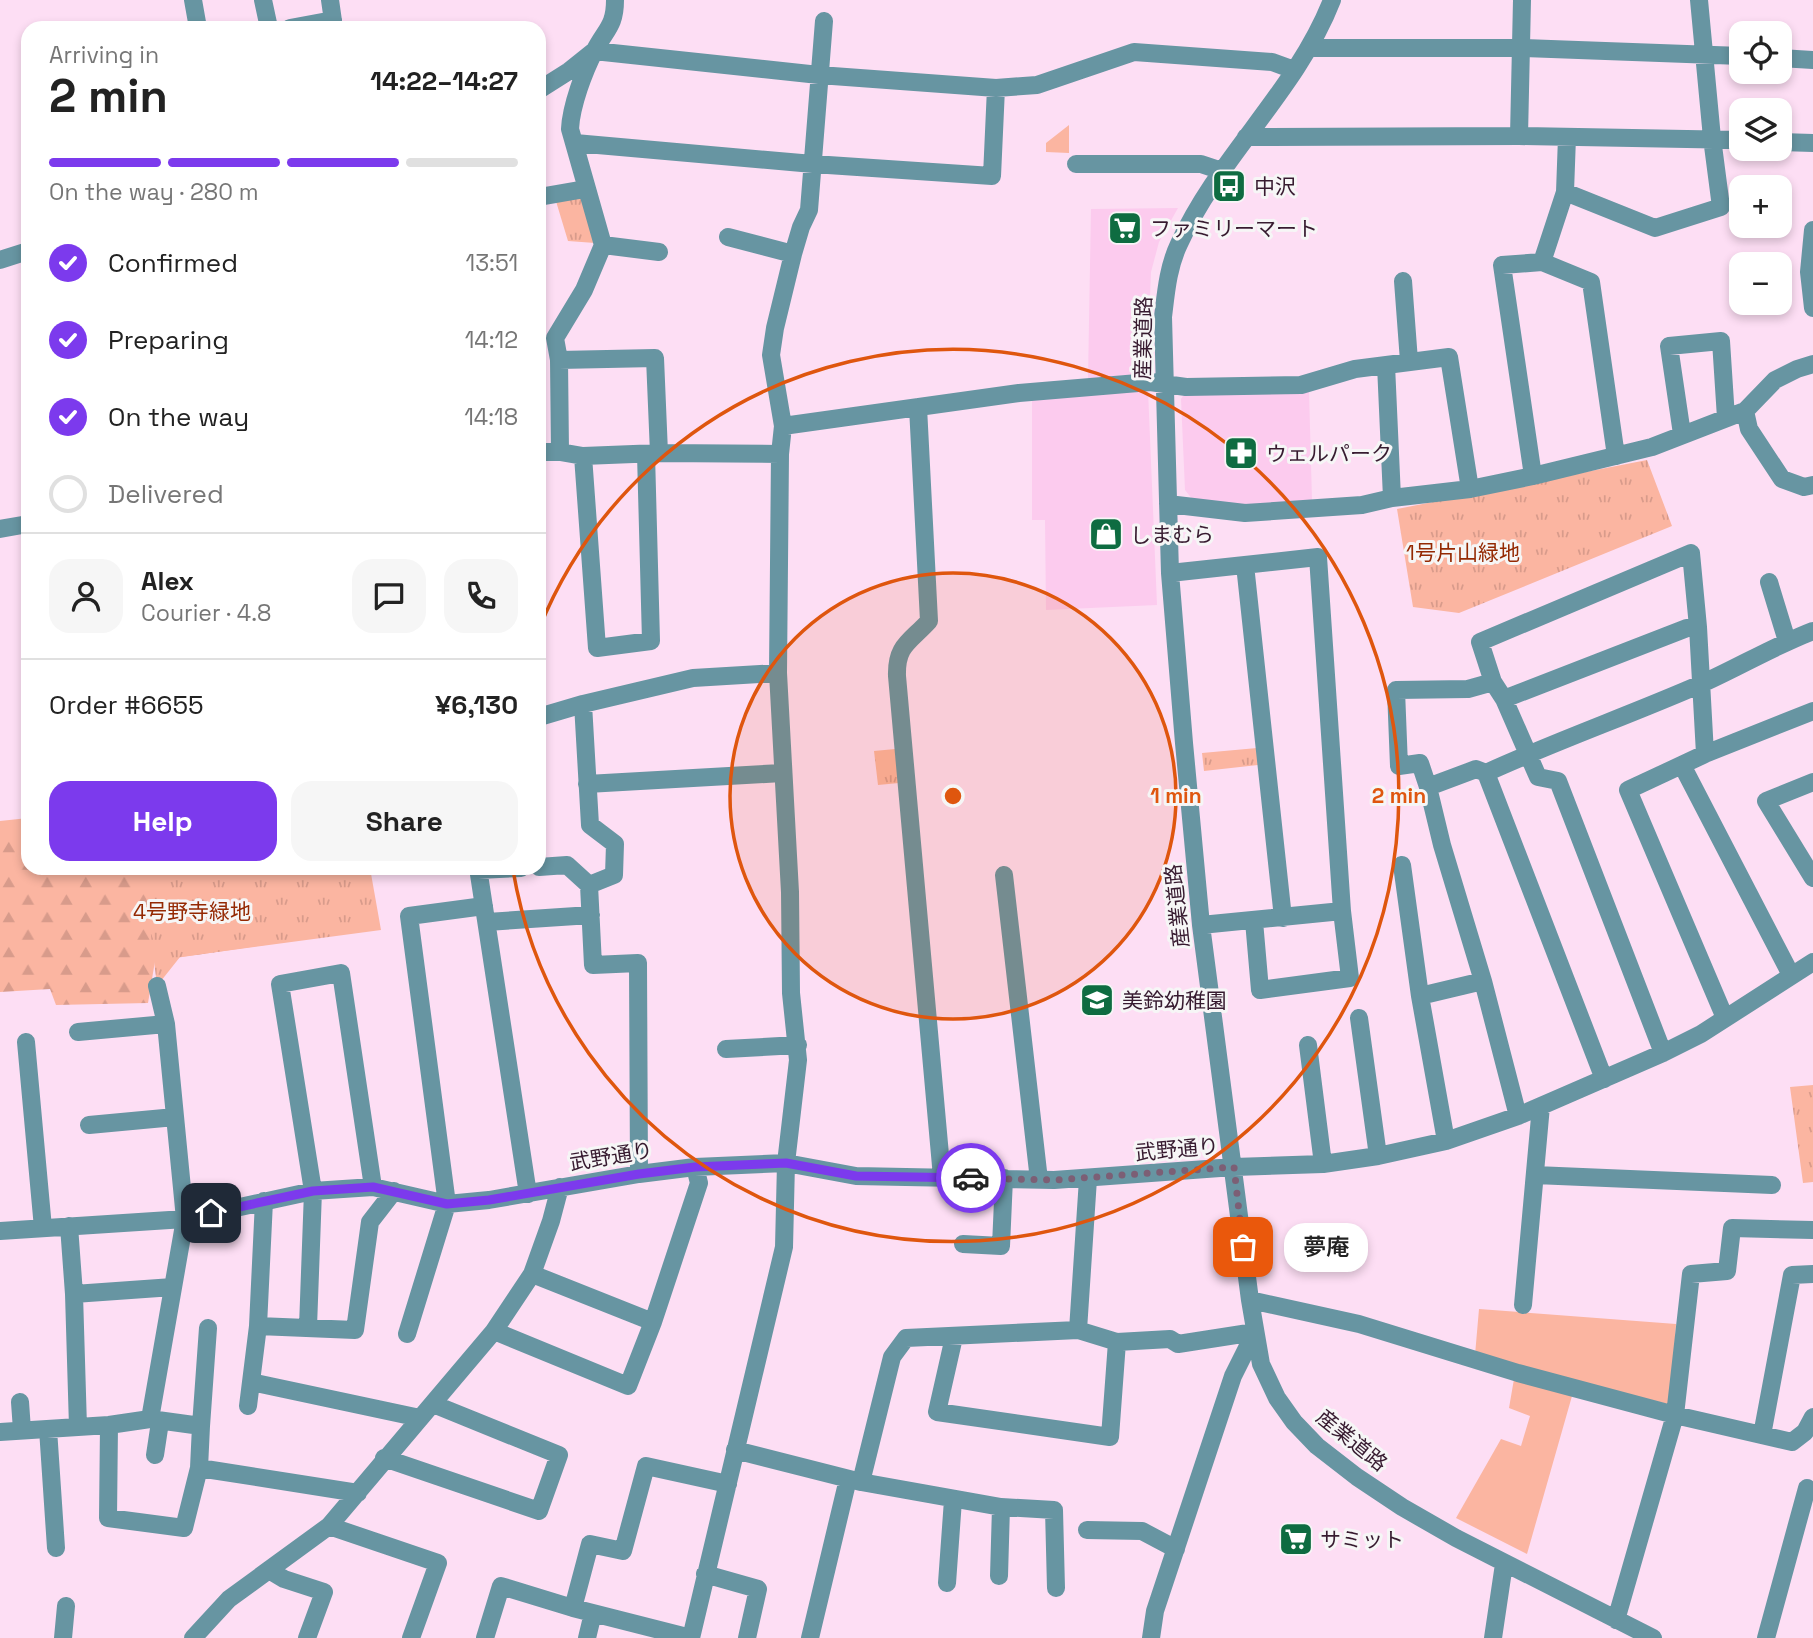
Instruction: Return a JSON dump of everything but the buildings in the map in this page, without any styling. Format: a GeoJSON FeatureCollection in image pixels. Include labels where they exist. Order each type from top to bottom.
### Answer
{"type":"FeatureCollection","features":[{"type":"Feature","properties":{"kind":"street"},"geometry":{"type":"LineString","coordinates":[[193,0],[197,21]]}},
{"type":"Feature","properties":{"kind":"street"},"geometry":{"type":"LineString","coordinates":[[263,0],[267,21]]}},
{"type":"Feature","properties":{"kind":"street"},"geometry":{"type":"LineString","coordinates":[[330,0],[333,21]]}},
{"type":"Feature","properties":{"kind":"street"},"geometry":{"type":"LineString","coordinates":[[560,452],[559,360],[555,338],[583,290],[603,245],[585,189],[570,129],[570,115],[594,51],[615,17],[615,0]]}},
{"type":"Feature","properties":{"kind":"street","name":"産業道路"},"geometry":{"type":"LineString","coordinates":[[1332,0],[1310,48],[1222,171],[1178,245],[1167,280],[1163,317],[1170,573],[1201,925],[1250,1300],[1261,1364],[1277,1398],[1294,1422],[1317,1446],[1402,1507],[1504,1564],[1653,1638]]}},
{"type":"Feature","properties":{"kind":"street"},"geometry":{"type":"LineString","coordinates":[[1520,136],[1522,0]]}},
{"type":"Feature","properties":{"kind":"street"},"geometry":{"type":"LineString","coordinates":[[1565,192],[1655,228],[1721,207],[1699,0]]}},
{"type":"Feature","properties":{"kind":"street"},"geometry":{"type":"LineString","coordinates":[[485,1638],[501,1586],[573,1608],[691,1638],[784,1247],[786,1163],[799,1060],[791,993],[790,892],[778,673],[780,454],[783,426],[771,355],[793,254],[809,210],[824,21]]}},
{"type":"Feature","properties":{"kind":"street"},"geometry":{"type":"LineString","coordinates":[[1310,48],[1522,48],[1729,55]]}},
{"type":"Feature","properties":{"kind":"street"},"geometry":{"type":"LineString","coordinates":[[546,86],[594,51],[819,75],[996,88],[1037,85],[1134,52],[1272,62],[1294,70]]}},
{"type":"Feature","properties":{"kind":"street"},"geometry":{"type":"LineString","coordinates":[[1792,59],[1813,60]]}},
{"type":"Feature","properties":{"kind":"street"},"geometry":{"type":"LineString","coordinates":[[575,143],[813,164],[992,176],[996,88]]}},
{"type":"Feature","properties":{"kind":"street"},"geometry":{"type":"LineString","coordinates":[[1542,262],[1565,192],[1567,136]]}},
{"type":"Feature","properties":{"kind":"street"},"geometry":{"type":"LineString","coordinates":[[1246,137],[1567,136],[1729,139]]}},
{"type":"Feature","properties":{"kind":"street"},"geometry":{"type":"LineString","coordinates":[[1792,142],[1813,143]]}},
{"type":"Feature","properties":{"kind":"street"},"geometry":{"type":"LineString","coordinates":[[1086,161],[1201,164],[1222,171]]}},
{"type":"Feature","properties":{"kind":"street"},"geometry":{"type":"LineString","coordinates":[[546,196],[585,189]]}},
{"type":"Feature","properties":{"kind":"street"},"geometry":{"type":"LineString","coordinates":[[1813,230],[1808,272],[1813,308]]}},
{"type":"Feature","properties":{"kind":"street"},"geometry":{"type":"LineString","coordinates":[[728,237],[793,254]]}},
{"type":"Feature","properties":{"kind":"street"},"geometry":{"type":"LineString","coordinates":[[603,245],[659,252]]}},
{"type":"Feature","properties":{"kind":"street"},"geometry":{"type":"LineString","coordinates":[[0,260],[21,253]]}},
{"type":"Feature","properties":{"kind":"street"},"geometry":{"type":"LineString","coordinates":[[1533,476],[1502,265],[1542,262],[1591,282],[1616,456]]}},
{"type":"Feature","properties":{"kind":"street"},"geometry":{"type":"LineString","coordinates":[[1403,281],[1409,361]]}},
{"type":"Feature","properties":{"kind":"street"},"geometry":{"type":"LineString","coordinates":[[1682,434],[1669,346],[1721,341],[1726,418]]}},
{"type":"Feature","properties":{"kind":"street"},"geometry":{"type":"LineString","coordinates":[[783,426],[1019,393],[1137,383],[1186,387],[1301,385],[1355,369],[1450,357],[1470,489]]}},
{"type":"Feature","properties":{"kind":"street"},"geometry":{"type":"LineString","coordinates":[[559,360],[655,358],[651,641],[597,648],[583,456]]}},
{"type":"Feature","properties":{"kind":"street"},"geometry":{"type":"LineString","coordinates":[[1168,504],[1245,513],[1362,505],[1392,498],[1470,489],[1533,476],[1652,447],[1745,411],[1776,380],[1813,364]]}},
{"type":"Feature","properties":{"kind":"street"},"geometry":{"type":"LineString","coordinates":[[1386,365],[1392,498]]}},
{"type":"Feature","properties":{"kind":"street"},"geometry":{"type":"LineString","coordinates":[[918,407],[929,621],[900,649],[897,676],[942,1177]]}},
{"type":"Feature","properties":{"kind":"street"},"geometry":{"type":"LineString","coordinates":[[1745,411],[1749,429],[1782,479],[1804,487],[1813,485]]}},
{"type":"Feature","properties":{"kind":"street"},"geometry":{"type":"LineString","coordinates":[[546,452],[583,456],[653,453],[780,454]]}},
{"type":"Feature","properties":{"kind":"street"},"geometry":{"type":"LineString","coordinates":[[0,529],[21,525]]}},
{"type":"Feature","properties":{"kind":"street"},"geometry":{"type":"LineString","coordinates":[[1663,1053],[1558,780],[1538,777],[1504,699],[1493,682],[1480,642],[1691,553],[1705,754]]}},
{"type":"Feature","properties":{"kind":"street"},"geometry":{"type":"LineString","coordinates":[[1170,573],[1318,557],[1342,911],[1350,978],[1260,990],[1254,921]]}},
{"type":"Feature","properties":{"kind":"street"},"geometry":{"type":"LineString","coordinates":[[1245,565],[1283,918]]}},
{"type":"Feature","properties":{"kind":"street"},"geometry":{"type":"LineString","coordinates":[[1769,582],[1787,641]]}},
{"type":"Feature","properties":{"kind":"street"},"geometry":{"type":"LineString","coordinates":[[1504,699],[1686,628],[1698,626]]}},
{"type":"Feature","properties":{"kind":"street"},"geometry":{"type":"LineString","coordinates":[[1428,787],[1476,769],[1486,773],[1701,684],[1813,631]]}},
{"type":"Feature","properties":{"kind":"street"},"geometry":{"type":"LineString","coordinates":[[546,715],[693,678],[778,673]]}},
{"type":"Feature","properties":{"kind":"street"},"geometry":{"type":"LineString","coordinates":[[1493,682],[1468,689],[1396,690],[1399,766],[1420,763],[1483,981],[1518,1116]]}},
{"type":"Feature","properties":{"kind":"street"},"geometry":{"type":"LineString","coordinates":[[583,704],[590,825],[615,844],[616,860],[614,875],[589,885]]}},
{"type":"Feature","properties":{"kind":"street"},"geometry":{"type":"LineString","coordinates":[[1725,1018],[1628,790],[1705,754],[1813,711]]}},
{"type":"Feature","properties":{"kind":"street"},"geometry":{"type":"LineString","coordinates":[[1682,765],[1791,975]]}},
{"type":"Feature","properties":{"kind":"street"},"geometry":{"type":"LineString","coordinates":[[587,784],[782,773]]}},
{"type":"Feature","properties":{"kind":"street"},"geometry":{"type":"LineString","coordinates":[[1486,773],[1604,1079]]}},
{"type":"Feature","properties":{"kind":"street"},"geometry":{"type":"LineString","coordinates":[[1813,782],[1766,801],[1813,878]]}},
{"type":"Feature","properties":{"kind":"street"},"geometry":{"type":"LineString","coordinates":[[546,866],[567,865],[589,885],[593,965],[638,963],[639,1174]]}},
{"type":"Feature","properties":{"kind":"street"},"geometry":{"type":"LineString","coordinates":[[1402,865],[1420,996],[1446,1142]]}},
{"type":"Feature","properties":{"kind":"street"},"geometry":{"type":"LineString","coordinates":[[479,875],[528,1194]]}},
{"type":"Feature","properties":{"kind":"street"},"geometry":{"type":"LineString","coordinates":[[1004,875],[1039,1180]]}},
{"type":"Feature","properties":{"kind":"street"},"geometry":{"type":"LineString","coordinates":[[1201,925],[1342,911]]}},
{"type":"Feature","properties":{"kind":"street"},"geometry":{"type":"LineString","coordinates":[[407,1334],[447,1204],[409,916],[591,915]]}},
{"type":"Feature","properties":{"kind":"street","name":"武野通り"},"geometry":{"type":"LineString","coordinates":[[0,1231],[185,1219],[313,1191],[373,1187],[447,1204],[695,1167],[786,1163],[856,1176],[1039,1180],[1323,1164],[1378,1156],[1446,1142],[1518,1116],[1663,1053],[1725,1018],[1813,962]]}},
{"type":"Feature","properties":{"kind":"street"},"geometry":{"type":"LineString","coordinates":[[308,1327],[313,1191],[279,984],[341,973],[373,1187]]}},
{"type":"Feature","properties":{"kind":"street"},"geometry":{"type":"LineString","coordinates":[[1420,996],[1483,981]]}},
{"type":"Feature","properties":{"kind":"street"},"geometry":{"type":"LineString","coordinates":[[155,1455],[155,1420],[185,1219],[166,1024],[157,986]]}},
{"type":"Feature","properties":{"kind":"street"},"geometry":{"type":"LineString","coordinates":[[1359,1018],[1378,1156]]}},
{"type":"Feature","properties":{"kind":"street"},"geometry":{"type":"LineString","coordinates":[[78,1032],[166,1024]]}},
{"type":"Feature","properties":{"kind":"street"},"geometry":{"type":"LineString","coordinates":[[26,1042],[43,1228]]}},
{"type":"Feature","properties":{"kind":"street"},"geometry":{"type":"LineString","coordinates":[[726,1049],[798,1045]]}},
{"type":"Feature","properties":{"kind":"street"},"geometry":{"type":"LineString","coordinates":[[1308,1045],[1323,1164]]}},
{"type":"Feature","properties":{"kind":"street"},"geometry":{"type":"LineString","coordinates":[[1523,1305],[1541,1106]]}},
{"type":"Feature","properties":{"kind":"street"},"geometry":{"type":"LineString","coordinates":[[89,1125],[175,1117]]}},
{"type":"Feature","properties":{"kind":"street"},"geometry":{"type":"LineString","coordinates":[[494,1331],[628,1386],[653,1322],[698,1184],[695,1167]]}},
{"type":"Feature","properties":{"kind":"street"},"geometry":{"type":"LineString","coordinates":[[1535,1175],[1772,1185]]}},
{"type":"Feature","properties":{"kind":"street"},"geometry":{"type":"LineString","coordinates":[[963,1244],[1001,1246],[1004,1178]]}},
{"type":"Feature","properties":{"kind":"street"},"geometry":{"type":"LineString","coordinates":[[1078,1330],[1088,1179]]}},
{"type":"Feature","properties":{"kind":"street"},"geometry":{"type":"LineString","coordinates":[[193,1638],[229,1599],[329,1526],[494,1331],[532,1274],[560,1187]]}},
{"type":"Feature","properties":{"kind":"street"},"geometry":{"type":"LineString","coordinates":[[258,1326],[355,1330],[370,1222],[394,1191]]}},
{"type":"Feature","properties":{"kind":"street"},"geometry":{"type":"LineString","coordinates":[[248,1406],[258,1326],[264,1201]]}},
{"type":"Feature","properties":{"kind":"street"},"geometry":{"type":"LineString","coordinates":[[69,1226],[78,1427]]}},
{"type":"Feature","properties":{"kind":"street"},"geometry":{"type":"LineString","coordinates":[[1616,1620],[1675,1415],[1691,1274],[1727,1271],[1731,1228],[1813,1230]]}},
{"type":"Feature","properties":{"kind":"street"},"geometry":{"type":"LineString","coordinates":[[532,1274],[653,1322]]}},
{"type":"Feature","properties":{"kind":"street"},"geometry":{"type":"LineString","coordinates":[[1762,1436],[1792,1275],[1813,1274]]}},
{"type":"Feature","properties":{"kind":"street"},"geometry":{"type":"LineString","coordinates":[[74,1294],[173,1287]]}},
{"type":"Feature","properties":{"kind":"street"},"geometry":{"type":"LineString","coordinates":[[1250,1300],[1359,1324],[1518,1373],[1762,1436],[1792,1442],[1805,1432],[1813,1417]]}},
{"type":"Feature","properties":{"kind":"street"},"geometry":{"type":"LineString","coordinates":[[109,1425],[108,1518],[184,1528],[200,1468],[208,1328]]}},
{"type":"Feature","properties":{"kind":"street"},"geometry":{"type":"LineString","coordinates":[[810,1638],[892,1357],[906,1338],[1078,1330],[1117,1342],[1170,1339],[1178,1344],[1255,1332]]}},
{"type":"Feature","properties":{"kind":"street"},"geometry":{"type":"LineString","coordinates":[[1151,1638],[1155,1611],[1233,1376],[1255,1332]]}},
{"type":"Feature","properties":{"kind":"street"},"geometry":{"type":"LineString","coordinates":[[954,1337],[937,1412],[1110,1437],[1117,1342]]}},
{"type":"Feature","properties":{"kind":"street"},"geometry":{"type":"LineString","coordinates":[[251,1382],[420,1418]]}},
{"type":"Feature","properties":{"kind":"street"},"geometry":{"type":"LineString","coordinates":[[20,1402],[22,1430]]}},
{"type":"Feature","properties":{"kind":"street"},"geometry":{"type":"LineString","coordinates":[[384,1458],[539,1511],[559,1455],[433,1404]]}},
{"type":"Feature","properties":{"kind":"street"},"geometry":{"type":"LineString","coordinates":[[0,1432],[155,1420],[201,1426]]}},
{"type":"Feature","properties":{"kind":"street"},"geometry":{"type":"LineString","coordinates":[[48,1429],[56,1548]]}},
{"type":"Feature","properties":{"kind":"street"},"geometry":{"type":"LineString","coordinates":[[735,1450],[855,1481],[953,1500],[1001,1507],[1054,1510],[1056,1588]]}},
{"type":"Feature","properties":{"kind":"street"},"geometry":{"type":"LineString","coordinates":[[573,1608],[590,1544],[624,1551],[646,1466],[729,1484]]}},
{"type":"Feature","properties":{"kind":"street"},"geometry":{"type":"LineString","coordinates":[[200,1468],[358,1493]]}},
{"type":"Feature","properties":{"kind":"street"},"geometry":{"type":"LineString","coordinates":[[1766,1638],[1807,1488]]}},
{"type":"Feature","properties":{"kind":"street"},"geometry":{"type":"LineString","coordinates":[[947,1583],[953,1500]]}},
{"type":"Feature","properties":{"kind":"street"},"geometry":{"type":"LineString","coordinates":[[999,1576],[1001,1507]]}},
{"type":"Feature","properties":{"kind":"street"},"geometry":{"type":"LineString","coordinates":[[329,1526],[438,1563],[411,1638]]}},
{"type":"Feature","properties":{"kind":"street"},"geometry":{"type":"LineString","coordinates":[[1087,1530],[1142,1531],[1176,1549]]}},
{"type":"Feature","properties":{"kind":"street"},"geometry":{"type":"LineString","coordinates":[[1493,1638],[1504,1564]]}},
{"type":"Feature","properties":{"kind":"street"},"geometry":{"type":"LineString","coordinates":[[268,1570],[284,1579],[324,1592],[307,1638]]}},
{"type":"Feature","properties":{"kind":"street"},"geometry":{"type":"LineString","coordinates":[[705,1574],[758,1589],[747,1638]]}},
{"type":"Feature","properties":{"kind":"street"},"geometry":{"type":"LineString","coordinates":[[63,1638],[66,1606]]}},
{"type":"Feature","properties":{"kind":"street"},"geometry":{"type":"LineString","coordinates":[[587,1638],[593,1613]]}},
{"type":"Feature","properties":{"kind":"shaded area"},"geometry":{"type":"Polygon","coordinates":[[[1178,208],[1159,242],[1151,272],[1147,373],[1088,379],[1091,209],[1178,208]]]}},
{"type":"Feature","properties":{"kind":"shaded area"},"geometry":{"type":"Polygon","coordinates":[[[1148,390],[1157,605],[1046,610],[1045,520],[1032,520],[1032,400],[1148,390]]]}},
{"type":"Feature","properties":{"kind":"shaded area"},"geometry":{"type":"Polygon","coordinates":[[[1309,391],[1312,500],[1246,505],[1193,500],[1185,490],[1181,399],[1185,393],[1309,391]]]}},
{"type":"Feature","properties":{"kind":"green space"},"geometry":{"type":"Polygon","coordinates":[[[1069,125],[1069,153],[1046,152],[1046,143],[1069,125]]]}},
{"type":"Feature","properties":{"kind":"green space"},"geometry":{"type":"Polygon","coordinates":[[[582,193],[595,243],[568,241],[555,198],[582,193]]]}},
{"type":"Feature","properties":{"kind":"green space","name":"1号片山緑地"},"geometry":{"type":"Polygon","coordinates":[[[1647,460],[1672,526],[1459,613],[1413,607],[1397,509],[1647,460]]]}},
{"type":"Feature","properties":{"kind":"green space"},"geometry":{"type":"Polygon","coordinates":[[[1257,748],[1258,765],[1204,771],[1202,753],[1257,748]]]}},
{"type":"Feature","properties":{"kind":"green space"},"geometry":{"type":"Polygon","coordinates":[[[895,749],[899,783],[878,785],[874,751],[895,749]]]}},
{"type":"Feature","properties":{"kind":"green space"},"geometry":{"type":"Polygon","coordinates":[[[21,819],[21,875],[352,875],[265,945],[155,961],[148,1003],[56,1005],[50,989],[0,992],[0,821],[21,819]]]}},
{"type":"Feature","properties":{"kind":"green space","name":"4号野寺緑地"},"geometry":{"type":"Polygon","coordinates":[[[144,875],[371,875],[381,930],[180,957],[157,986],[144,875]]]}},
{"type":"Feature","properties":{"kind":"green space"},"geometry":{"type":"Polygon","coordinates":[[[1813,1085],[1813,1182],[1803,1183],[1790,1087],[1813,1085]]]}},
{"type":"Feature","properties":{"kind":"green space"},"geometry":{"type":"Polygon","coordinates":[[[1479,1309],[1676,1324],[1671,1405],[1475,1355],[1479,1309]]]}},
{"type":"Feature","properties":{"kind":"green space"},"geometry":{"type":"Polygon","coordinates":[[[1514,1379],[1572,1396],[1527,1554],[1456,1518],[1501,1439],[1521,1446],[1530,1416],[1509,1408],[1514,1379]]]}},
{"type":"Feature","properties":{"kind":"way so far"},"geometry":{"type":"LineString","coordinates":[[971,1178],[1054,1180],[1234,1167],[1243,1247]]}},
{"type":"Feature","properties":{"kind":"place","name":"中沢"},"geometry":{"type":"Point","coordinates":[1229,186]}},
{"type":"Feature","properties":{"kind":"place","name":"ファミリーマート"},"geometry":{"type":"Point","coordinates":[1125,228]}},
{"type":"Feature","properties":{"kind":"place","name":"ウェルパーク"},"geometry":{"type":"Point","coordinates":[1241,453]}},
{"type":"Feature","properties":{"kind":"place","name":"しまむら"},"geometry":{"type":"Point","coordinates":[1106,534]}},
{"type":"Feature","properties":{"kind":"place","name":"美鈴幼稚園"},"geometry":{"type":"Point","coordinates":[1097,1000]}},
{"type":"Feature","properties":{"kind":"place","name":"夢庵"},"geometry":{"type":"Point","coordinates":[1243,1247]}},
{"type":"Feature","properties":{"kind":"place","name":"サミット"},"geometry":{"type":"Point","coordinates":[1296,1539]}},
{"type":"Feature","properties":{"kind":"route"},"geometry":{"type":"LineString","coordinates":[[211,1213],[313,1191],[373,1187],[447,1204],[489,1200],[695,1167],[786,1163],[856,1176],[971,1178]]}}]}
